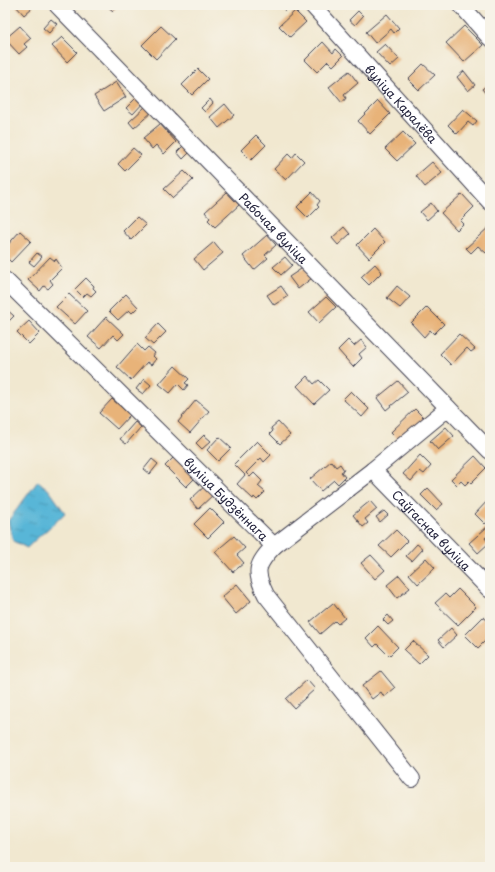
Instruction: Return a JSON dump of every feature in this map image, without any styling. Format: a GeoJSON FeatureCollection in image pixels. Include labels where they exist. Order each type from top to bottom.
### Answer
{"type":"FeatureCollection","features":[{"type":"Feature","properties":{"kind":"street","name":"Рабочая вуліца"},"geometry":{"type":"LineString","coordinates":[[57,5],[490,451]]}},
{"type":"Feature","properties":{"kind":"street","name":"вуліца Каралёва"},"geometry":{"type":"LineString","coordinates":[[312,5],[490,202]]}},
{"type":"Feature","properties":{"kind":"street"},"geometry":{"type":"LineString","coordinates":[[461,5],[490,38]]}},
{"type":"Feature","properties":{"kind":"street","name":"вуліца Будзённага"},"geometry":{"type":"LineString","coordinates":[[5,280],[274,546],[258,565],[258,578],[266,595],[412,779]]}},
{"type":"Feature","properties":{"kind":"street"},"geometry":{"type":"LineString","coordinates":[[274,546],[373,470],[448,408]]}},
{"type":"Feature","properties":{"kind":"street","name":"Саўгасная вуліца"},"geometry":{"type":"LineString","coordinates":[[373,470],[490,590]]}},
{"type":"Feature","properties":{"kind":"water"},"geometry":{"type":"Polygon","coordinates":[[[38,481],[49,490],[65,513],[27,548],[13,541],[8,521],[38,481]]]}},
{"type":"Feature","properties":{"kind":"building"},"geometry":{"type":"Polygon","coordinates":[[[15,5],[31,5],[33,7],[24,15],[15,5]]]}},
{"type":"Feature","properties":{"kind":"building"},"geometry":{"type":"Polygon","coordinates":[[[106,5],[118,5],[113,11],[106,5]]]}},
{"type":"Feature","properties":{"kind":"building"},"geometry":{"type":"Polygon","coordinates":[[[257,5],[266,5],[261,9],[257,5]]]}},
{"type":"Feature","properties":{"kind":"building"},"geometry":{"type":"Polygon","coordinates":[[[281,5],[291,5],[285,11],[281,5]]]}},
{"type":"Feature","properties":{"kind":"building"},"geometry":{"type":"Polygon","coordinates":[[[295,11],[306,22],[290,37],[279,26],[295,11]]]}},
{"type":"Feature","properties":{"kind":"building"},"geometry":{"type":"Polygon","coordinates":[[[358,11],[363,16],[355,25],[349,20],[358,11]]]}},
{"type":"Feature","properties":{"kind":"building"},"geometry":{"type":"Polygon","coordinates":[[[387,14],[399,28],[394,33],[391,29],[375,43],[366,32],[387,14]]]}},
{"type":"Feature","properties":{"kind":"building"},"geometry":{"type":"Polygon","coordinates":[[[51,19],[57,24],[49,33],[43,28],[51,19]]]}},
{"type":"Feature","properties":{"kind":"building"},"geometry":{"type":"Polygon","coordinates":[[[20,26],[31,38],[24,44],[27,47],[19,54],[5,39],[20,26]]]}},
{"type":"Feature","properties":{"kind":"building"},"geometry":{"type":"Polygon","coordinates":[[[161,26],[175,39],[156,59],[142,45],[161,26]]]}},
{"type":"Feature","properties":{"kind":"building"},"geometry":{"type":"Polygon","coordinates":[[[464,26],[483,45],[464,62],[446,43],[464,26]]]}},
{"type":"Feature","properties":{"kind":"building"},"geometry":{"type":"Polygon","coordinates":[[[62,37],[77,52],[67,62],[52,46],[62,37]]]}},
{"type":"Feature","properties":{"kind":"building"},"geometry":{"type":"Polygon","coordinates":[[[323,42],[333,53],[336,49],[343,56],[333,66],[328,61],[317,72],[305,60],[323,42]]]}},
{"type":"Feature","properties":{"kind":"building"},"geometry":{"type":"Polygon","coordinates":[[[385,44],[399,59],[390,67],[376,52],[385,44]]]}},
{"type":"Feature","properties":{"kind":"building"},"geometry":{"type":"Polygon","coordinates":[[[423,64],[435,75],[419,90],[408,79],[423,64]]]}},
{"type":"Feature","properties":{"kind":"building"},"geometry":{"type":"Polygon","coordinates":[[[198,69],[208,79],[192,95],[182,85],[198,69]]]}},
{"type":"Feature","properties":{"kind":"building"},"geometry":{"type":"Polygon","coordinates":[[[349,71],[358,83],[344,95],[346,98],[342,103],[329,87],[349,71]]]}},
{"type":"Feature","properties":{"kind":"building"},"geometry":{"type":"Polygon","coordinates":[[[464,71],[475,85],[468,91],[457,77],[464,71]]]}},
{"type":"Feature","properties":{"kind":"building"},"geometry":{"type":"Polygon","coordinates":[[[116,82],[126,97],[104,111],[94,96],[116,82]]]}},
{"type":"Feature","properties":{"kind":"building"},"geometry":{"type":"Polygon","coordinates":[[[490,83],[490,99],[482,89],[490,83]]]}},
{"type":"Feature","properties":{"kind":"building"},"geometry":{"type":"Polygon","coordinates":[[[139,95],[145,101],[133,114],[126,108],[139,95]]]}},
{"type":"Feature","properties":{"kind":"building"},"geometry":{"type":"Polygon","coordinates":[[[210,99],[213,103],[205,112],[201,108],[210,99]]]}},
{"type":"Feature","properties":{"kind":"building"},"geometry":{"type":"Polygon","coordinates":[[[378,101],[390,114],[370,134],[358,121],[378,101]]]}},
{"type":"Feature","properties":{"kind":"building"},"geometry":{"type":"Polygon","coordinates":[[[225,104],[234,115],[219,128],[210,117],[225,104]]]}},
{"type":"Feature","properties":{"kind":"building"},"geometry":{"type":"Polygon","coordinates":[[[147,105],[153,111],[134,128],[129,122],[147,105]]]}},
{"type":"Feature","properties":{"kind":"building"},"geometry":{"type":"Polygon","coordinates":[[[463,109],[477,121],[473,126],[468,122],[457,134],[448,125],[463,109]]]}},
{"type":"Feature","properties":{"kind":"building"},"geometry":{"type":"Polygon","coordinates":[[[160,124],[176,142],[164,154],[156,145],[152,149],[143,138],[160,124]]]}},
{"type":"Feature","properties":{"kind":"building"},"geometry":{"type":"Polygon","coordinates":[[[403,132],[415,144],[397,161],[385,149],[403,132]]]}},
{"type":"Feature","properties":{"kind":"building"},"geometry":{"type":"Polygon","coordinates":[[[256,135],[266,145],[251,160],[241,150],[256,135]]]}},
{"type":"Feature","properties":{"kind":"building"},"geometry":{"type":"Polygon","coordinates":[[[186,143],[192,150],[183,159],[177,152],[186,143]]]}},
{"type":"Feature","properties":{"kind":"building"},"geometry":{"type":"Polygon","coordinates":[[[133,148],[141,155],[125,171],[118,164],[133,148]]]}},
{"type":"Feature","properties":{"kind":"building"},"geometry":{"type":"Polygon","coordinates":[[[296,153],[304,161],[286,180],[274,169],[288,154],[292,158],[296,153]]]}},
{"type":"Feature","properties":{"kind":"building"},"geometry":{"type":"Polygon","coordinates":[[[432,162],[442,173],[425,187],[416,176],[432,162]]]}},
{"type":"Feature","properties":{"kind":"building"},"geometry":{"type":"Polygon","coordinates":[[[184,171],[193,180],[173,198],[164,189],[184,171]]]}},
{"type":"Feature","properties":{"kind":"building"},"geometry":{"type":"Polygon","coordinates":[[[227,192],[239,205],[215,227],[208,220],[210,218],[205,212],[227,192]]]}},
{"type":"Feature","properties":{"kind":"building"},"geometry":{"type":"Polygon","coordinates":[[[312,192],[320,201],[317,205],[319,207],[308,218],[297,207],[312,192]]]}},
{"type":"Feature","properties":{"kind":"building"},"geometry":{"type":"Polygon","coordinates":[[[462,194],[474,207],[460,221],[463,224],[457,230],[441,213],[462,194]]]}},
{"type":"Feature","properties":{"kind":"building"},"geometry":{"type":"Polygon","coordinates":[[[431,203],[437,211],[427,220],[420,212],[431,203]]]}},
{"type":"Feature","properties":{"kind":"building"},"geometry":{"type":"Polygon","coordinates":[[[137,217],[146,225],[131,240],[123,231],[137,217]]]}},
{"type":"Feature","properties":{"kind":"building"},"geometry":{"type":"Polygon","coordinates":[[[490,226],[490,250],[486,253],[478,246],[471,253],[466,248],[490,226]]]}},
{"type":"Feature","properties":{"kind":"building"},"geometry":{"type":"Polygon","coordinates":[[[344,227],[350,234],[338,245],[332,238],[344,227]]]}},
{"type":"Feature","properties":{"kind":"building"},"geometry":{"type":"Polygon","coordinates":[[[373,229],[385,242],[369,258],[357,245],[373,229]]]}},
{"type":"Feature","properties":{"kind":"building"},"geometry":{"type":"Polygon","coordinates":[[[20,231],[31,241],[11,262],[5,256],[5,248],[20,231]]]}},
{"type":"Feature","properties":{"kind":"building"},"geometry":{"type":"Polygon","coordinates":[[[267,235],[276,245],[265,255],[268,258],[254,270],[243,256],[267,235]]]}},
{"type":"Feature","properties":{"kind":"building"},"geometry":{"type":"Polygon","coordinates":[[[214,242],[223,253],[203,270],[194,259],[214,242]]]}},
{"type":"Feature","properties":{"kind":"building"},"geometry":{"type":"Polygon","coordinates":[[[37,253],[42,257],[34,266],[29,262],[37,253]]]}},
{"type":"Feature","properties":{"kind":"building"},"geometry":{"type":"Polygon","coordinates":[[[50,257],[55,261],[56,259],[62,268],[50,280],[53,284],[48,289],[44,286],[40,291],[28,280],[50,257]]]}},
{"type":"Feature","properties":{"kind":"building"},"geometry":{"type":"Polygon","coordinates":[[[285,257],[292,265],[281,275],[273,267],[285,257]]]}},
{"type":"Feature","properties":{"kind":"building"},"geometry":{"type":"Polygon","coordinates":[[[375,264],[382,272],[369,285],[361,277],[375,264]]]}},
{"type":"Feature","properties":{"kind":"building"},"geometry":{"type":"Polygon","coordinates":[[[304,267],[312,278],[298,289],[289,277],[304,267]]]}},
{"type":"Feature","properties":{"kind":"building"},"geometry":{"type":"Polygon","coordinates":[[[86,278],[94,286],[93,288],[96,291],[91,296],[87,293],[83,297],[75,289],[86,278]]]}},
{"type":"Feature","properties":{"kind":"building"},"geometry":{"type":"Polygon","coordinates":[[[281,286],[288,296],[274,305],[267,295],[281,286]]]}},
{"type":"Feature","properties":{"kind":"building"},"geometry":{"type":"Polygon","coordinates":[[[397,286],[410,297],[400,308],[387,298],[397,286]]]}},
{"type":"Feature","properties":{"kind":"building"},"geometry":{"type":"Polygon","coordinates":[[[69,294],[87,311],[75,324],[56,307],[69,294]]]}},
{"type":"Feature","properties":{"kind":"building"},"geometry":{"type":"Polygon","coordinates":[[[126,294],[138,307],[132,313],[129,310],[118,320],[109,311],[126,294]]]}},
{"type":"Feature","properties":{"kind":"building"},"geometry":{"type":"Polygon","coordinates":[[[326,297],[336,307],[319,323],[309,312],[326,297]]]}},
{"type":"Feature","properties":{"kind":"building"},"geometry":{"type":"Polygon","coordinates":[[[427,307],[444,324],[434,334],[430,330],[424,337],[411,323],[427,307]]]}},
{"type":"Feature","properties":{"kind":"building"},"geometry":{"type":"Polygon","coordinates":[[[5,308],[14,316],[5,325],[5,308]]]}},
{"type":"Feature","properties":{"kind":"building"},"geometry":{"type":"Polygon","coordinates":[[[106,317],[124,334],[118,340],[113,335],[101,348],[88,337],[106,317]]]}},
{"type":"Feature","properties":{"kind":"building"},"geometry":{"type":"Polygon","coordinates":[[[29,321],[40,333],[29,344],[17,332],[29,321]]]}},
{"type":"Feature","properties":{"kind":"building"},"geometry":{"type":"Polygon","coordinates":[[[158,324],[166,332],[153,345],[145,338],[158,324]]]}},
{"type":"Feature","properties":{"kind":"building"},"geometry":{"type":"Polygon","coordinates":[[[459,334],[475,349],[471,352],[467,348],[451,365],[440,354],[459,334]]]}},
{"type":"Feature","properties":{"kind":"building"},"geometry":{"type":"Polygon","coordinates":[[[348,340],[354,346],[361,340],[367,347],[359,354],[362,358],[353,367],[338,350],[348,340]]]}},
{"type":"Feature","properties":{"kind":"building"},"geometry":{"type":"Polygon","coordinates":[[[137,344],[144,351],[148,347],[155,353],[153,356],[156,359],[151,365],[147,362],[131,380],[117,367],[137,344]]]}},
{"type":"Feature","properties":{"kind":"building"},"geometry":{"type":"Polygon","coordinates":[[[175,366],[189,379],[185,383],[188,385],[184,390],[178,384],[170,393],[159,384],[175,366]]]}},
{"type":"Feature","properties":{"kind":"building"},"geometry":{"type":"Polygon","coordinates":[[[307,376],[314,384],[319,380],[329,390],[314,404],[297,386],[307,376]]]}},
{"type":"Feature","properties":{"kind":"building"},"geometry":{"type":"Polygon","coordinates":[[[144,379],[151,385],[143,394],[136,389],[144,379]]]}},
{"type":"Feature","properties":{"kind":"building"},"geometry":{"type":"Polygon","coordinates":[[[398,381],[408,392],[386,410],[377,398],[398,381]]]}},
{"type":"Feature","properties":{"kind":"building"},"geometry":{"type":"Polygon","coordinates":[[[351,391],[369,409],[362,417],[343,399],[351,391]]]}},
{"type":"Feature","properties":{"kind":"building"},"geometry":{"type":"Polygon","coordinates":[[[112,399],[130,415],[117,429],[99,413],[112,399]]]}},
{"type":"Feature","properties":{"kind":"building"},"geometry":{"type":"Polygon","coordinates":[[[196,400],[209,411],[190,433],[178,422],[196,400]]]}},
{"type":"Feature","properties":{"kind":"building"},"geometry":{"type":"Polygon","coordinates":[[[415,409],[426,420],[402,443],[391,432],[415,409]]]}},
{"type":"Feature","properties":{"kind":"building"},"geometry":{"type":"Polygon","coordinates":[[[135,422],[141,427],[126,444],[120,439],[135,422]]]}},
{"type":"Feature","properties":{"kind":"building"},"geometry":{"type":"Polygon","coordinates":[[[278,422],[290,435],[280,444],[270,434],[273,431],[271,428],[278,422]]]}},
{"type":"Feature","properties":{"kind":"building"},"geometry":{"type":"Polygon","coordinates":[[[446,427],[454,436],[438,450],[430,441],[446,427]]]}},
{"type":"Feature","properties":{"kind":"building"},"geometry":{"type":"Polygon","coordinates":[[[204,435],[211,441],[202,449],[196,443],[204,435]]]}},
{"type":"Feature","properties":{"kind":"building"},"geometry":{"type":"Polygon","coordinates":[[[219,437],[231,448],[218,461],[207,450],[219,437]]]}},
{"type":"Feature","properties":{"kind":"building"},"geometry":{"type":"Polygon","coordinates":[[[257,441],[271,455],[264,462],[261,458],[246,473],[250,477],[254,473],[262,481],[258,486],[265,492],[257,500],[254,497],[253,499],[237,484],[245,475],[234,464],[257,441]]]}},
{"type":"Feature","properties":{"kind":"building"},"geometry":{"type":"Polygon","coordinates":[[[177,454],[198,475],[186,487],[165,466],[177,454]]]}},
{"type":"Feature","properties":{"kind":"building"},"geometry":{"type":"Polygon","coordinates":[[[420,455],[431,466],[424,474],[420,471],[411,481],[403,474],[420,455]]]}},
{"type":"Feature","properties":{"kind":"building"},"geometry":{"type":"Polygon","coordinates":[[[475,456],[486,468],[471,483],[469,481],[465,485],[461,481],[457,485],[451,479],[475,456]]]}},
{"type":"Feature","properties":{"kind":"building"},"geometry":{"type":"Polygon","coordinates":[[[152,459],[158,464],[150,474],[144,469],[152,459]]]}},
{"type":"Feature","properties":{"kind":"building"},"geometry":{"type":"Polygon","coordinates":[[[331,461],[336,467],[340,464],[344,470],[341,472],[345,477],[338,484],[334,480],[321,491],[310,479],[331,461]]]}},
{"type":"Feature","properties":{"kind":"building"},"geometry":{"type":"Polygon","coordinates":[[[207,484],[215,493],[198,509],[190,500],[207,484]]]}},
{"type":"Feature","properties":{"kind":"building"},"geometry":{"type":"Polygon","coordinates":[[[428,488],[443,504],[436,510],[421,495],[428,488]]]}},
{"type":"Feature","properties":{"kind":"building"},"geometry":{"type":"Polygon","coordinates":[[[490,498],[490,519],[485,524],[475,514],[490,498]]]}},
{"type":"Feature","properties":{"kind":"building"},"geometry":{"type":"Polygon","coordinates":[[[370,501],[377,509],[365,519],[368,523],[363,527],[353,515],[370,501]]]}},
{"type":"Feature","properties":{"kind":"building"},"geometry":{"type":"Polygon","coordinates":[[[210,508],[224,522],[208,538],[194,524],[210,508]]]}},
{"type":"Feature","properties":{"kind":"building"},"geometry":{"type":"Polygon","coordinates":[[[384,511],[388,515],[380,522],[376,517],[384,511]]]}},
{"type":"Feature","properties":{"kind":"building"},"geometry":{"type":"Polygon","coordinates":[[[487,527],[490,530],[490,534],[485,538],[489,543],[478,553],[469,543],[487,527]]]}},
{"type":"Feature","properties":{"kind":"building"},"geometry":{"type":"Polygon","coordinates":[[[396,530],[407,541],[391,557],[379,546],[396,530]]]}},
{"type":"Feature","properties":{"kind":"building"},"geometry":{"type":"Polygon","coordinates":[[[234,536],[245,548],[237,555],[244,563],[233,572],[215,552],[234,536]]]}},
{"type":"Feature","properties":{"kind":"building"},"geometry":{"type":"Polygon","coordinates":[[[417,544],[423,549],[412,561],[406,556],[417,544]]]}},
{"type":"Feature","properties":{"kind":"building"},"geometry":{"type":"Polygon","coordinates":[[[371,555],[385,570],[375,579],[361,563],[371,555]]]}},
{"type":"Feature","properties":{"kind":"building"},"geometry":{"type":"Polygon","coordinates":[[[426,558],[435,568],[418,584],[409,574],[426,558]]]}},
{"type":"Feature","properties":{"kind":"building"},"geometry":{"type":"Polygon","coordinates":[[[399,575],[410,588],[397,598],[387,585],[399,575]]]}},
{"type":"Feature","properties":{"kind":"building"},"geometry":{"type":"Polygon","coordinates":[[[237,584],[251,601],[236,614],[222,597],[237,584]]]}},
{"type":"Feature","properties":{"kind":"building"},"geometry":{"type":"Polygon","coordinates":[[[458,589],[476,607],[458,625],[435,603],[445,594],[449,598],[458,589]]]}},
{"type":"Feature","properties":{"kind":"building"},"geometry":{"type":"Polygon","coordinates":[[[333,603],[345,618],[338,624],[335,621],[320,634],[310,622],[333,603]]]}},
{"type":"Feature","properties":{"kind":"building"},"geometry":{"type":"Polygon","coordinates":[[[388,615],[393,621],[388,625],[383,620],[388,615]]]}},
{"type":"Feature","properties":{"kind":"building"},"geometry":{"type":"Polygon","coordinates":[[[483,617],[490,622],[490,636],[478,648],[465,635],[483,617]]]}},
{"type":"Feature","properties":{"kind":"building"},"geometry":{"type":"Polygon","coordinates":[[[378,626],[398,647],[389,656],[377,644],[374,647],[366,638],[378,626]]]}},
{"type":"Feature","properties":{"kind":"building"},"geometry":{"type":"Polygon","coordinates":[[[451,628],[457,635],[444,647],[438,640],[451,628]]]}},
{"type":"Feature","properties":{"kind":"building"},"geometry":{"type":"Polygon","coordinates":[[[413,641],[428,655],[419,664],[404,650],[413,641]]]}},
{"type":"Feature","properties":{"kind":"building"},"geometry":{"type":"Polygon","coordinates":[[[381,671],[395,688],[384,697],[381,692],[372,699],[362,686],[381,671]]]}},
{"type":"Feature","properties":{"kind":"building"},"geometry":{"type":"Polygon","coordinates":[[[307,680],[315,689],[294,708],[286,699],[307,680]]]}}]}
